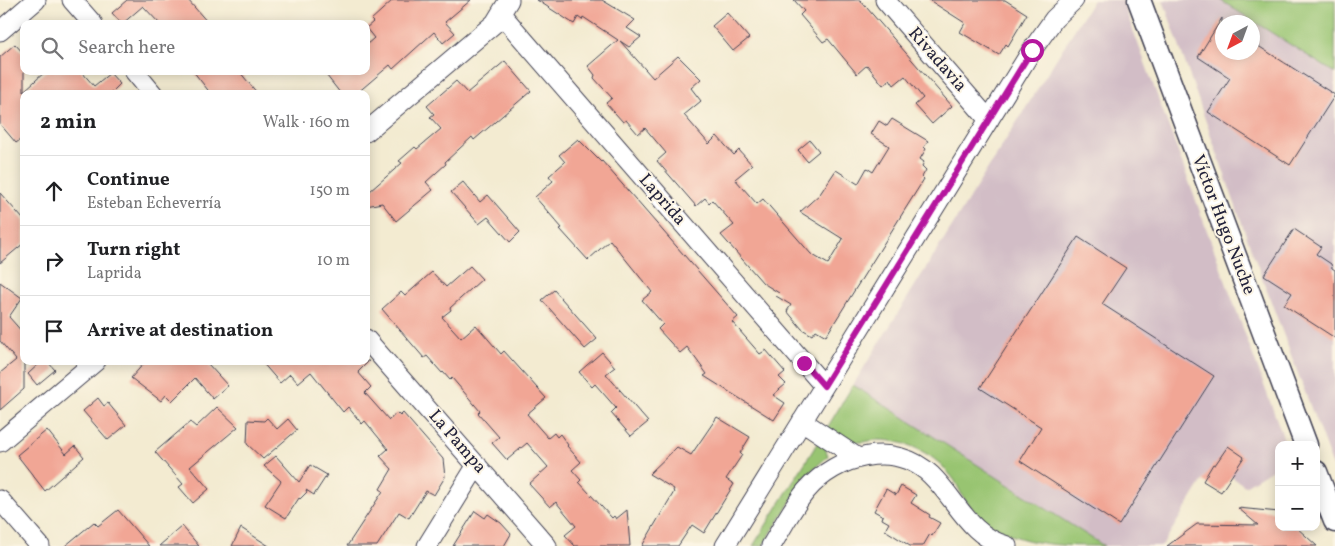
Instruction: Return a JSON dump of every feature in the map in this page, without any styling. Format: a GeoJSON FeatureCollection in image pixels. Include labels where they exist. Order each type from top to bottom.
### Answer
{"type":"FeatureCollection","features":[{"type":"Feature","properties":{"kind":"street"},"geometry":{"type":"LineString","coordinates":[[0,31],[36,0]]}},
{"type":"Feature","properties":{"kind":"street"},"geometry":{"type":"LineString","coordinates":[[72,0],[90,20]]}},
{"type":"Feature","properties":{"kind":"street","name":"Rivadavia"},"geometry":{"type":"LineString","coordinates":[[885,0],[989,120]]}},
{"type":"Feature","properties":{"kind":"street"},"geometry":{"type":"LineString","coordinates":[[1054,19],[1059,0]]}},
{"type":"Feature","properties":{"kind":"street"},"geometry":{"type":"LineString","coordinates":[[725,546],[1032,50],[1054,19],[1074,0]]}},
{"type":"Feature","properties":{"kind":"street","name":"Víctor Hugo Nuche"},"geometry":{"type":"LineString","coordinates":[[1138,2],[1304,441]]}},
{"type":"Feature","properties":{"kind":"street"},"geometry":{"type":"LineString","coordinates":[[370,129],[495,24],[505,7]]}},
{"type":"Feature","properties":{"kind":"street","name":"Laprida"},"geometry":{"type":"LineString","coordinates":[[505,7],[824,386]]}},
{"type":"Feature","properties":{"kind":"street"},"geometry":{"type":"LineString","coordinates":[[137,75],[150,90]]}},
{"type":"Feature","properties":{"kind":"street","name":"La Pampa"},"geometry":{"type":"LineString","coordinates":[[370,344],[548,546]]}},
{"type":"Feature","properties":{"kind":"street"},"geometry":{"type":"LineString","coordinates":[[0,442],[91,365]]}},
{"type":"Feature","properties":{"kind":"street"},"geometry":{"type":"LineString","coordinates":[[802,421],[858,458]]}},
{"type":"Feature","properties":{"kind":"street"},"geometry":{"type":"LineString","coordinates":[[772,546],[798,502],[817,480],[834,468],[858,458],[891,455],[903,458],[922,468],[932,476],[964,517],[975,540],[988,539],[1007,546]]}},
{"type":"Feature","properties":{"kind":"street"},"geometry":{"type":"LineString","coordinates":[[427,546],[477,465]]}},
{"type":"Feature","properties":{"kind":"street"},"geometry":{"type":"LineString","coordinates":[[1320,482],[1335,521]]}},
{"type":"Feature","properties":{"kind":"street"},"geometry":{"type":"LineString","coordinates":[[0,500],[40,546]]}},
{"type":"Feature","properties":{"kind":"shaded area"},"geometry":{"type":"Polygon","coordinates":[[[1093,0],[1122,0],[1285,441],[1275,441],[1275,467],[1245,486],[1213,464],[1162,546],[1104,546],[853,385],[1093,0]]]}},
{"type":"Feature","properties":{"kind":"shaded area"},"geometry":{"type":"Polygon","coordinates":[[[1163,0],[1335,0],[1335,472],[1246,235],[1163,0]]]}},
{"type":"Feature","properties":{"kind":"green space"},"geometry":{"type":"Polygon","coordinates":[[[1220,0],[1335,0],[1335,73],[1260,25],[1260,15],[1244,15],[1220,0]]]}},
{"type":"Feature","properties":{"kind":"green space"},"geometry":{"type":"Polygon","coordinates":[[[853,385],[1104,546],[1047,544],[1011,535],[995,527],[980,516],[964,499],[955,481],[937,462],[925,453],[914,447],[896,442],[877,440],[854,441],[827,428],[853,385]]]}},
{"type":"Feature","properties":{"kind":"green space"},"geometry":{"type":"Polygon","coordinates":[[[818,442],[825,447],[828,456],[807,475],[763,546],[753,546],[818,442]]]}},
{"type":"Feature","properties":{"kind":"building"},"geometry":{"type":"Polygon","coordinates":[[[127,0],[188,0],[206,20],[156,20],[143,6],[127,20],[118,20],[112,13],[127,0]]]}},
{"type":"Feature","properties":{"kind":"building"},"geometry":{"type":"Polygon","coordinates":[[[393,0],[471,0],[445,22],[455,33],[443,43],[434,32],[393,69],[390,65],[361,90],[338,90],[326,75],[370,75],[370,42],[374,38],[370,33],[370,25],[373,22],[371,20],[393,0]]]}},
{"type":"Feature","properties":{"kind":"building"},"geometry":{"type":"Polygon","coordinates":[[[537,0],[602,0],[635,20],[627,28],[641,37],[629,47],[620,41],[653,78],[678,56],[701,79],[691,88],[701,101],[684,115],[709,144],[717,136],[734,155],[739,150],[752,165],[735,179],[757,204],[763,199],[811,254],[828,264],[843,239],[800,212],[820,194],[836,170],[858,184],[867,168],[873,172],[889,146],[871,134],[879,121],[887,126],[892,119],[928,141],[920,159],[924,162],[922,166],[926,170],[922,177],[924,179],[826,336],[816,330],[812,335],[802,329],[787,311],[791,305],[776,296],[779,293],[763,283],[721,235],[734,225],[712,200],[709,203],[705,198],[696,206],[657,161],[666,153],[645,128],[638,134],[626,120],[623,122],[606,103],[612,98],[594,78],[595,75],[588,66],[618,40],[583,17],[582,20],[578,17],[574,24],[537,0]]]}},
{"type":"Feature","properties":{"kind":"building"},"geometry":{"type":"Polygon","coordinates":[[[794,0],[860,0],[952,106],[932,124],[915,105],[923,98],[905,76],[894,85],[890,79],[883,85],[867,65],[857,74],[828,39],[823,42],[800,15],[804,11],[794,0]]]}},
{"type":"Feature","properties":{"kind":"building"},"geometry":{"type":"Polygon","coordinates":[[[929,0],[1005,0],[1027,14],[1008,46],[1006,44],[999,55],[960,32],[965,23],[929,0]]]}},
{"type":"Feature","properties":{"kind":"building"},"geometry":{"type":"Polygon","coordinates":[[[727,13],[749,38],[733,51],[712,26],[727,13]]]}},
{"type":"Feature","properties":{"kind":"building"},"geometry":{"type":"Polygon","coordinates":[[[1215,29],[1215,60],[1260,60],[1260,47],[1335,95],[1290,165],[1208,112],[1230,78],[1198,57],[1215,29]]]}},
{"type":"Feature","properties":{"kind":"building"},"geometry":{"type":"Polygon","coordinates":[[[15,44],[20,50],[20,75],[24,75],[24,90],[20,90],[20,140],[16,143],[0,124],[0,57],[15,44]]]}},
{"type":"Feature","properties":{"kind":"building"},"geometry":{"type":"Polygon","coordinates":[[[505,61],[531,91],[474,140],[472,137],[445,162],[446,164],[426,182],[433,190],[396,221],[382,203],[370,205],[370,191],[402,163],[399,161],[415,147],[417,149],[441,129],[430,117],[434,114],[427,106],[456,81],[467,93],[505,61]]]}},
{"type":"Feature","properties":{"kind":"building"},"geometry":{"type":"Polygon","coordinates":[[[42,75],[84,75],[94,86],[108,75],[112,75],[120,84],[114,90],[25,90],[42,75]]]}},
{"type":"Feature","properties":{"kind":"building"},"geometry":{"type":"Polygon","coordinates":[[[196,75],[242,75],[255,90],[208,90],[196,75]]]}},
{"type":"Feature","properties":{"kind":"building"},"geometry":{"type":"Polygon","coordinates":[[[578,139],[602,161],[738,317],[732,322],[760,354],[766,350],[785,372],[779,377],[786,384],[773,395],[785,403],[774,420],[704,376],[707,374],[687,347],[680,353],[658,329],[663,324],[642,300],[652,292],[610,240],[588,260],[535,197],[553,181],[549,176],[565,162],[559,155],[578,139]]]}},
{"type":"Feature","properties":{"kind":"building"},"geometry":{"type":"Polygon","coordinates":[[[810,140],[819,151],[807,161],[798,150],[810,140]]]}},
{"type":"Feature","properties":{"kind":"building"},"geometry":{"type":"Polygon","coordinates":[[[463,182],[480,202],[488,195],[520,232],[510,242],[488,217],[479,224],[451,192],[463,182]]]}},
{"type":"Feature","properties":{"kind":"building"},"geometry":{"type":"Polygon","coordinates":[[[0,193],[20,216],[20,246],[0,263],[0,193]]]}},
{"type":"Feature","properties":{"kind":"building"},"geometry":{"type":"Polygon","coordinates":[[[1294,229],[1321,247],[1316,254],[1331,264],[1335,270],[1335,338],[1284,305],[1292,293],[1264,275],[1294,229]]]}},
{"type":"Feature","properties":{"kind":"building"},"geometry":{"type":"Polygon","coordinates":[[[1078,237],[1126,268],[1102,304],[1214,376],[1119,525],[1020,461],[1041,427],[980,388],[1078,237]]]}},
{"type":"Feature","properties":{"kind":"building"},"geometry":{"type":"Polygon","coordinates":[[[470,266],[482,279],[442,317],[461,338],[476,325],[501,354],[504,351],[546,398],[527,414],[548,438],[554,433],[557,437],[560,434],[567,446],[581,462],[572,470],[581,480],[579,482],[612,518],[614,516],[616,519],[627,510],[630,546],[575,546],[565,535],[576,526],[556,502],[550,507],[529,484],[548,467],[527,443],[507,460],[492,443],[499,437],[478,413],[480,411],[452,378],[450,380],[442,373],[427,356],[424,358],[382,309],[401,292],[405,296],[432,272],[446,287],[470,266]]]}},
{"type":"Feature","properties":{"kind":"building"},"geometry":{"type":"Polygon","coordinates":[[[0,282],[20,297],[20,301],[9,317],[20,329],[20,365],[24,365],[24,389],[0,410],[0,373],[16,360],[0,341],[0,282]]]}},
{"type":"Feature","properties":{"kind":"building"},"geometry":{"type":"Polygon","coordinates":[[[554,290],[597,339],[585,349],[542,300],[554,290]]]}},
{"type":"Feature","properties":{"kind":"building"},"geometry":{"type":"Polygon","coordinates":[[[602,352],[615,367],[606,374],[648,422],[631,436],[611,413],[616,408],[595,384],[592,387],[579,372],[602,352]]]}},
{"type":"Feature","properties":{"kind":"building"},"geometry":{"type":"Polygon","coordinates":[[[38,365],[51,365],[55,370],[37,385],[28,374],[38,365]]]}},
{"type":"Feature","properties":{"kind":"building"},"geometry":{"type":"Polygon","coordinates":[[[142,365],[209,365],[228,386],[213,399],[195,378],[172,401],[166,395],[161,401],[131,378],[142,365]]]}},
{"type":"Feature","properties":{"kind":"building"},"geometry":{"type":"Polygon","coordinates":[[[264,365],[365,365],[358,372],[371,387],[365,393],[389,420],[397,413],[400,416],[403,413],[443,459],[445,477],[434,495],[426,491],[409,518],[399,512],[377,546],[347,546],[383,491],[380,489],[392,469],[380,456],[388,449],[365,421],[362,424],[348,407],[343,412],[311,372],[298,383],[290,374],[280,383],[264,365]]]}},
{"type":"Feature","properties":{"kind":"building"},"geometry":{"type":"Polygon","coordinates":[[[98,398],[104,406],[108,403],[126,425],[108,440],[83,411],[98,398]]]}},
{"type":"Feature","properties":{"kind":"building"},"geometry":{"type":"Polygon","coordinates":[[[217,407],[238,427],[190,467],[209,489],[193,503],[179,487],[183,484],[155,452],[190,422],[196,427],[217,407]]]}},
{"type":"Feature","properties":{"kind":"building"},"geometry":{"type":"Polygon","coordinates":[[[717,417],[750,437],[740,453],[742,455],[726,479],[734,484],[704,533],[692,525],[678,546],[642,546],[674,492],[674,489],[649,474],[677,447],[691,455],[717,417]]]}},
{"type":"Feature","properties":{"kind":"building"},"geometry":{"type":"Polygon","coordinates":[[[267,418],[277,429],[288,419],[297,430],[263,459],[247,444],[248,420],[264,421],[267,418]]]}},
{"type":"Feature","properties":{"kind":"building"},"geometry":{"type":"Polygon","coordinates":[[[47,430],[66,454],[75,446],[84,457],[45,491],[17,455],[47,430]]]}},
{"type":"Feature","properties":{"kind":"building"},"geometry":{"type":"Polygon","coordinates":[[[1228,446],[1244,457],[1221,492],[1203,481],[1213,464],[1215,465],[1228,446]]]}},
{"type":"Feature","properties":{"kind":"building"},"geometry":{"type":"Polygon","coordinates":[[[276,456],[299,482],[310,465],[327,475],[314,495],[306,490],[307,492],[299,498],[286,518],[265,505],[281,481],[264,466],[276,456]]]}},
{"type":"Feature","properties":{"kind":"building"},"geometry":{"type":"Polygon","coordinates":[[[901,486],[916,495],[911,503],[940,523],[932,536],[930,534],[923,546],[910,546],[885,530],[889,523],[882,519],[883,516],[874,511],[886,489],[896,495],[901,486]]]}},
{"type":"Feature","properties":{"kind":"building"},"geometry":{"type":"Polygon","coordinates":[[[1238,508],[1275,512],[1275,531],[1300,531],[1317,546],[1167,546],[1197,524],[1258,525],[1238,508]]]}},
{"type":"Feature","properties":{"kind":"building"},"geometry":{"type":"Polygon","coordinates":[[[118,510],[149,546],[65,546],[94,522],[98,526],[118,510]]]}},
{"type":"Feature","properties":{"kind":"building"},"geometry":{"type":"Polygon","coordinates":[[[475,511],[485,518],[488,514],[501,523],[511,534],[504,546],[453,546],[475,511]]]}},
{"type":"Feature","properties":{"kind":"building"},"geometry":{"type":"Polygon","coordinates":[[[182,526],[199,546],[159,546],[182,526]]]}},
{"type":"Feature","properties":{"kind":"building"},"geometry":{"type":"Polygon","coordinates":[[[241,528],[269,546],[232,546],[241,528]]]}},
{"type":"Feature","properties":{"kind":"route"},"geometry":{"type":"LineString","coordinates":[[804,363],[824,386],[1032,50]]}}]}
